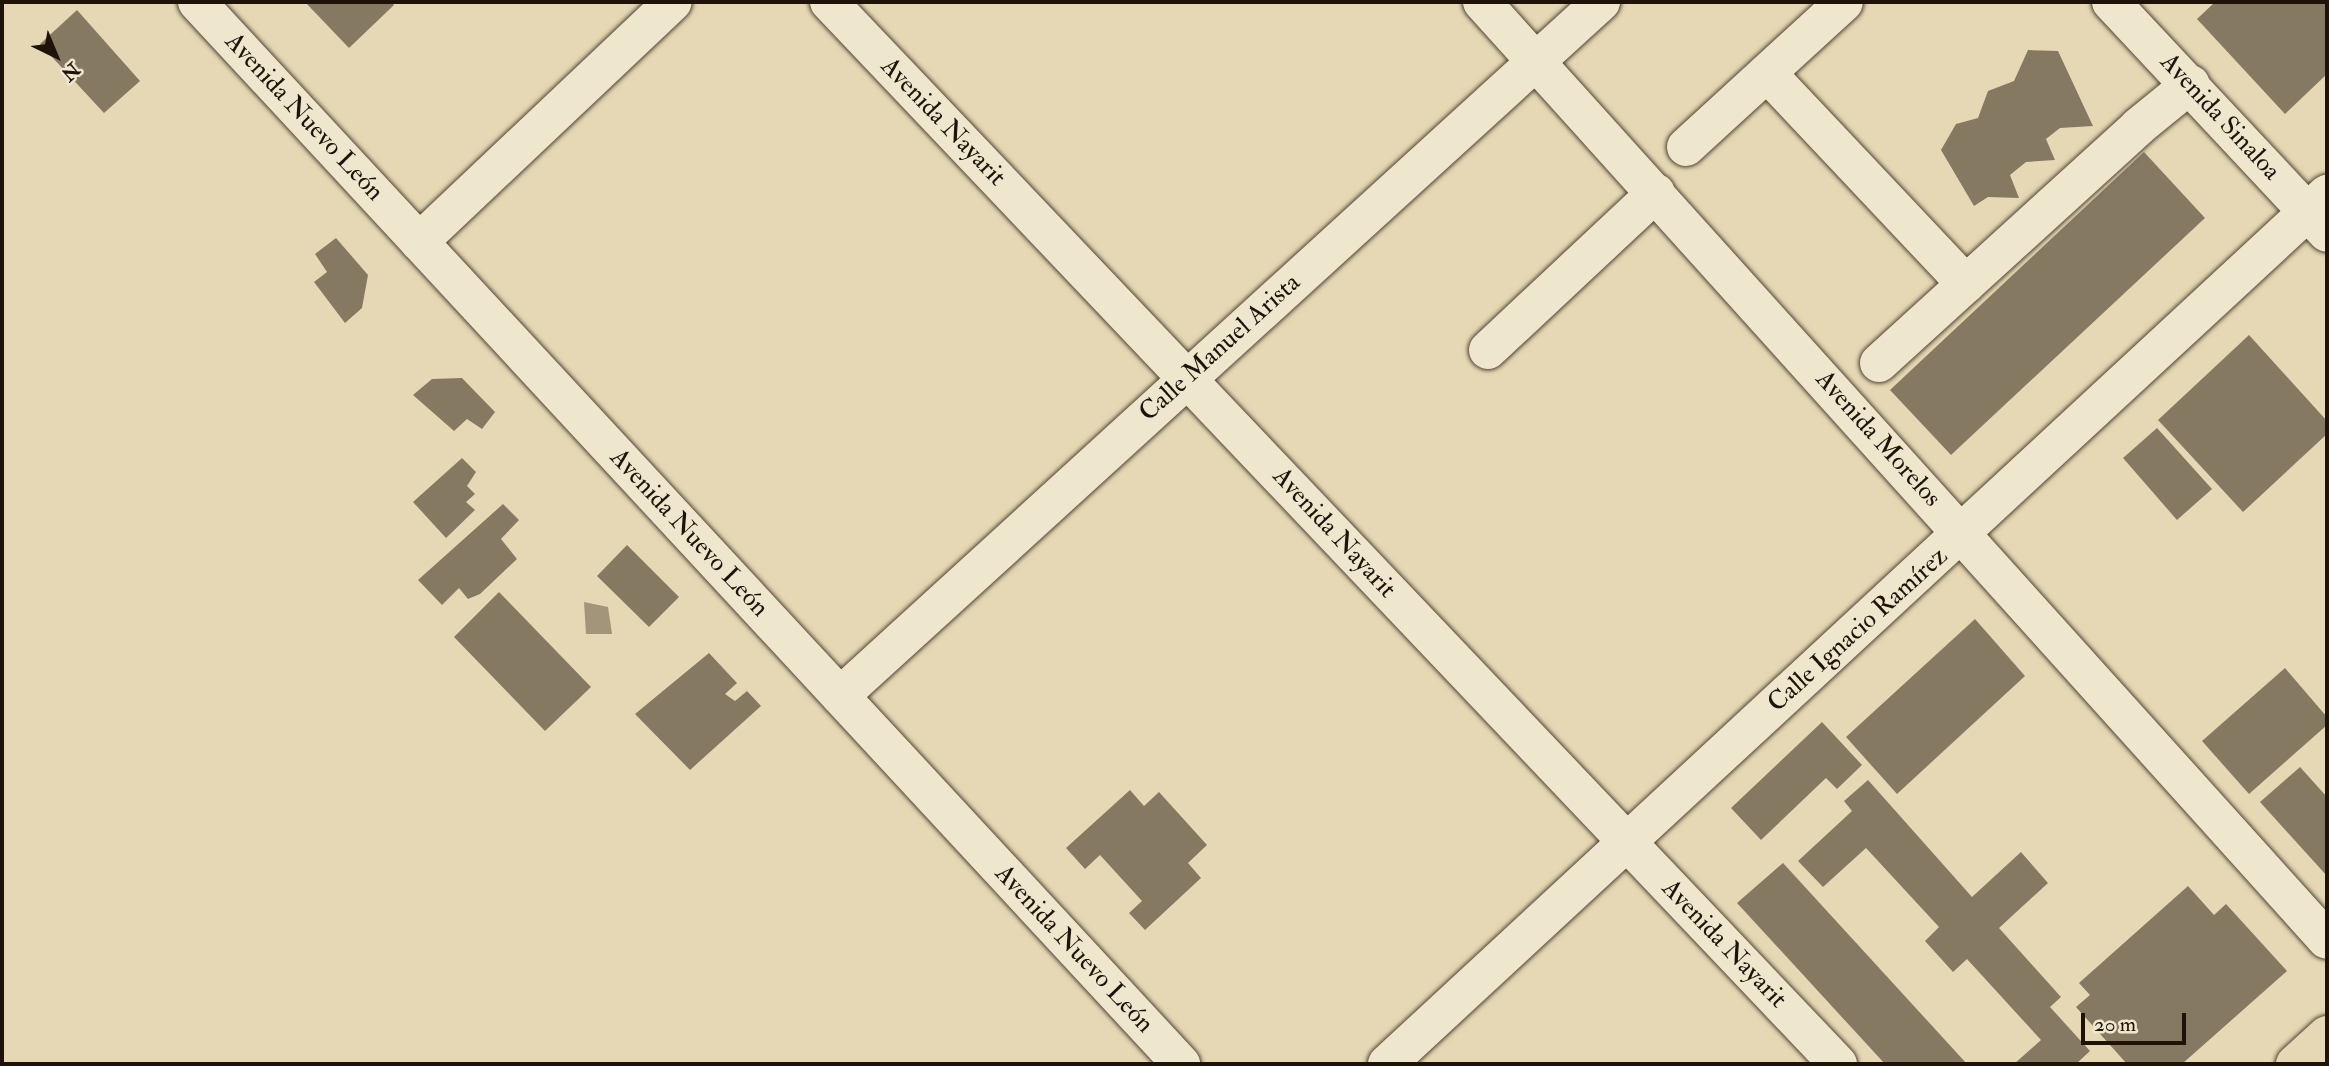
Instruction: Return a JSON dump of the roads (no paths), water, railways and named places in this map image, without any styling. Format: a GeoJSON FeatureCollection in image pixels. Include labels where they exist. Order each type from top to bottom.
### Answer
{"type":"FeatureCollection","features":[{"type":"Feature","properties":{"kind":"main road"},"geometry":{"type":"LineString","coordinates":[[2295,1064],[2327,1035]]}},
{"type":"Feature","properties":{"kind":"street","name":"Avenida Nuevo León"},"geometry":{"type":"LineString","coordinates":[[197,2],[1181,1064]]}},
{"type":"Feature","properties":{"kind":"street"},"geometry":{"type":"LineString","coordinates":[[419,242],[673,2]]}},
{"type":"Feature","properties":{"kind":"street","name":"Avenida Nayarit"},"geometry":{"type":"LineString","coordinates":[[829,2],[1838,1064]]}},
{"type":"Feature","properties":{"kind":"street","name":"Avenida Morelos"},"geometry":{"type":"LineString","coordinates":[[1482,2],[2327,940]]}},
{"type":"Feature","properties":{"kind":"street","name":"Calle Manuel Arista"},"geometry":{"type":"LineString","coordinates":[[840,696],[1601,2]]}},
{"type":"Feature","properties":{"kind":"street"},"geometry":{"type":"LineString","coordinates":[[1686,147],[1844,2]]}},
{"type":"Feature","properties":{"kind":"street","name":"Avenida Sinaloa"},"geometry":{"type":"LineString","coordinates":[[2111,2],[2321,213]]}},
{"type":"Feature","properties":{"kind":"street"},"geometry":{"type":"LineString","coordinates":[[1767,73],[1966,284]]}},
{"type":"Feature","properties":{"kind":"street"},"geometry":{"type":"LineString","coordinates":[[1879,363],[2138,127],[2191,84]]}},
{"type":"Feature","properties":{"kind":"street"},"geometry":{"type":"LineString","coordinates":[[1488,350],[1656,193]]}},
{"type":"Feature","properties":{"kind":"street","name":"Calle Ignacio Ramírez"},"geometry":{"type":"LineString","coordinates":[[1387,1064],[1963,534],[2321,213]]}}]}
